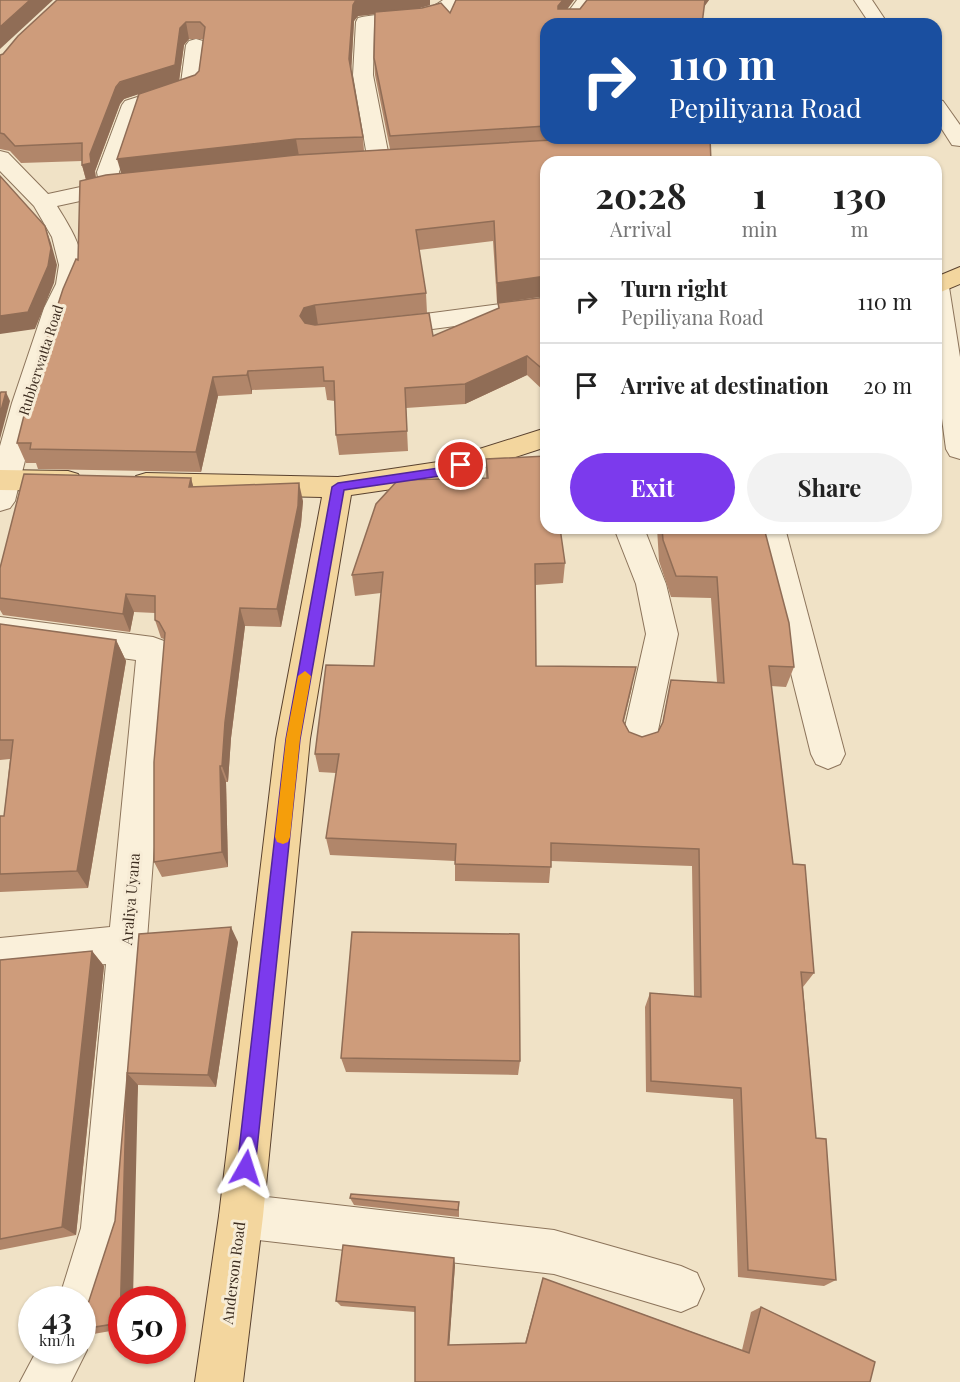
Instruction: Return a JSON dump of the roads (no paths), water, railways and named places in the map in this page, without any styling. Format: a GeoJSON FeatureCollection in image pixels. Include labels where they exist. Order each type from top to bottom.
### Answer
{"type":"FeatureCollection","features":[{"type":"Feature","properties":{"kind":"main road"},"geometry":{"type":"LineString","coordinates":[[942,284],[960,274]]}},
{"type":"Feature","properties":{"kind":"main road"},"geometry":{"type":"LineString","coordinates":[[126,482],[338,487],[440,472],[540,439]]}},
{"type":"Feature","properties":{"kind":"main road"},"geometry":{"type":"LineString","coordinates":[[2,487],[90,481]]}},
{"type":"Feature","properties":{"kind":"main road","name":"Anderson Road"},"geometry":{"type":"LineString","coordinates":[[219,1382],[241,1216],[293,739],[338,487]]}},
{"type":"Feature","properties":{"kind":"street"},"geometry":{"type":"LineString","coordinates":[[356,163],[390,162],[363,75],[365,22],[380,17],[422,17],[441,12],[454,0]]}},
{"type":"Feature","properties":{"kind":"street"},"geometry":{"type":"LineString","coordinates":[[571,18],[587,0]]}},
{"type":"Feature","properties":{"kind":"street"},"geometry":{"type":"LineString","coordinates":[[863,0],[875,18]]}},
{"type":"Feature","properties":{"kind":"street"},"geometry":{"type":"LineString","coordinates":[[111,186],[108,172],[132,105],[191,86],[196,45]]}},
{"type":"Feature","properties":{"kind":"street"},"geometry":{"type":"LineString","coordinates":[[942,114],[960,140]]}},
{"type":"Feature","properties":{"kind":"street","name":"Rubberwatta Road"},"geometry":{"type":"LineString","coordinates":[[2,487],[25,403],[56,308],[68,284],[71,265],[64,237],[43,202],[5,170]]}},
{"type":"Feature","properties":{"kind":"street"},"geometry":{"type":"LineString","coordinates":[[43,202],[111,186],[146,182]]}},
{"type":"Feature","properties":{"kind":"street"},"geometry":{"type":"LineString","coordinates":[[362,330],[540,307]]}},
{"type":"Feature","properties":{"kind":"street"},"geometry":{"type":"LineString","coordinates":[[942,322],[960,449]]}},
{"type":"Feature","properties":{"kind":"street"},"geometry":{"type":"LineString","coordinates":[[630,534],[651,584],[662,634],[639,740]]}},
{"type":"Feature","properties":{"kind":"street"},"geometry":{"type":"LineString","coordinates":[[772,534],[828,754]]}},
{"type":"Feature","properties":{"kind":"street","name":"Araliya Uyana"},"geometry":{"type":"LineString","coordinates":[[0,629],[153,650],[103,1228],[86,1286]]}},
{"type":"Feature","properties":{"kind":"street"},"geometry":{"type":"LineString","coordinates":[[0,956],[128,944]]}},
{"type":"Feature","properties":{"kind":"street"},"geometry":{"type":"LineString","coordinates":[[241,1216],[554,1251],[681,1289]]}},
{"type":"Feature","properties":{"kind":"street"},"geometry":{"type":"LineString","coordinates":[[44,1382],[55,1364]]}}]}
